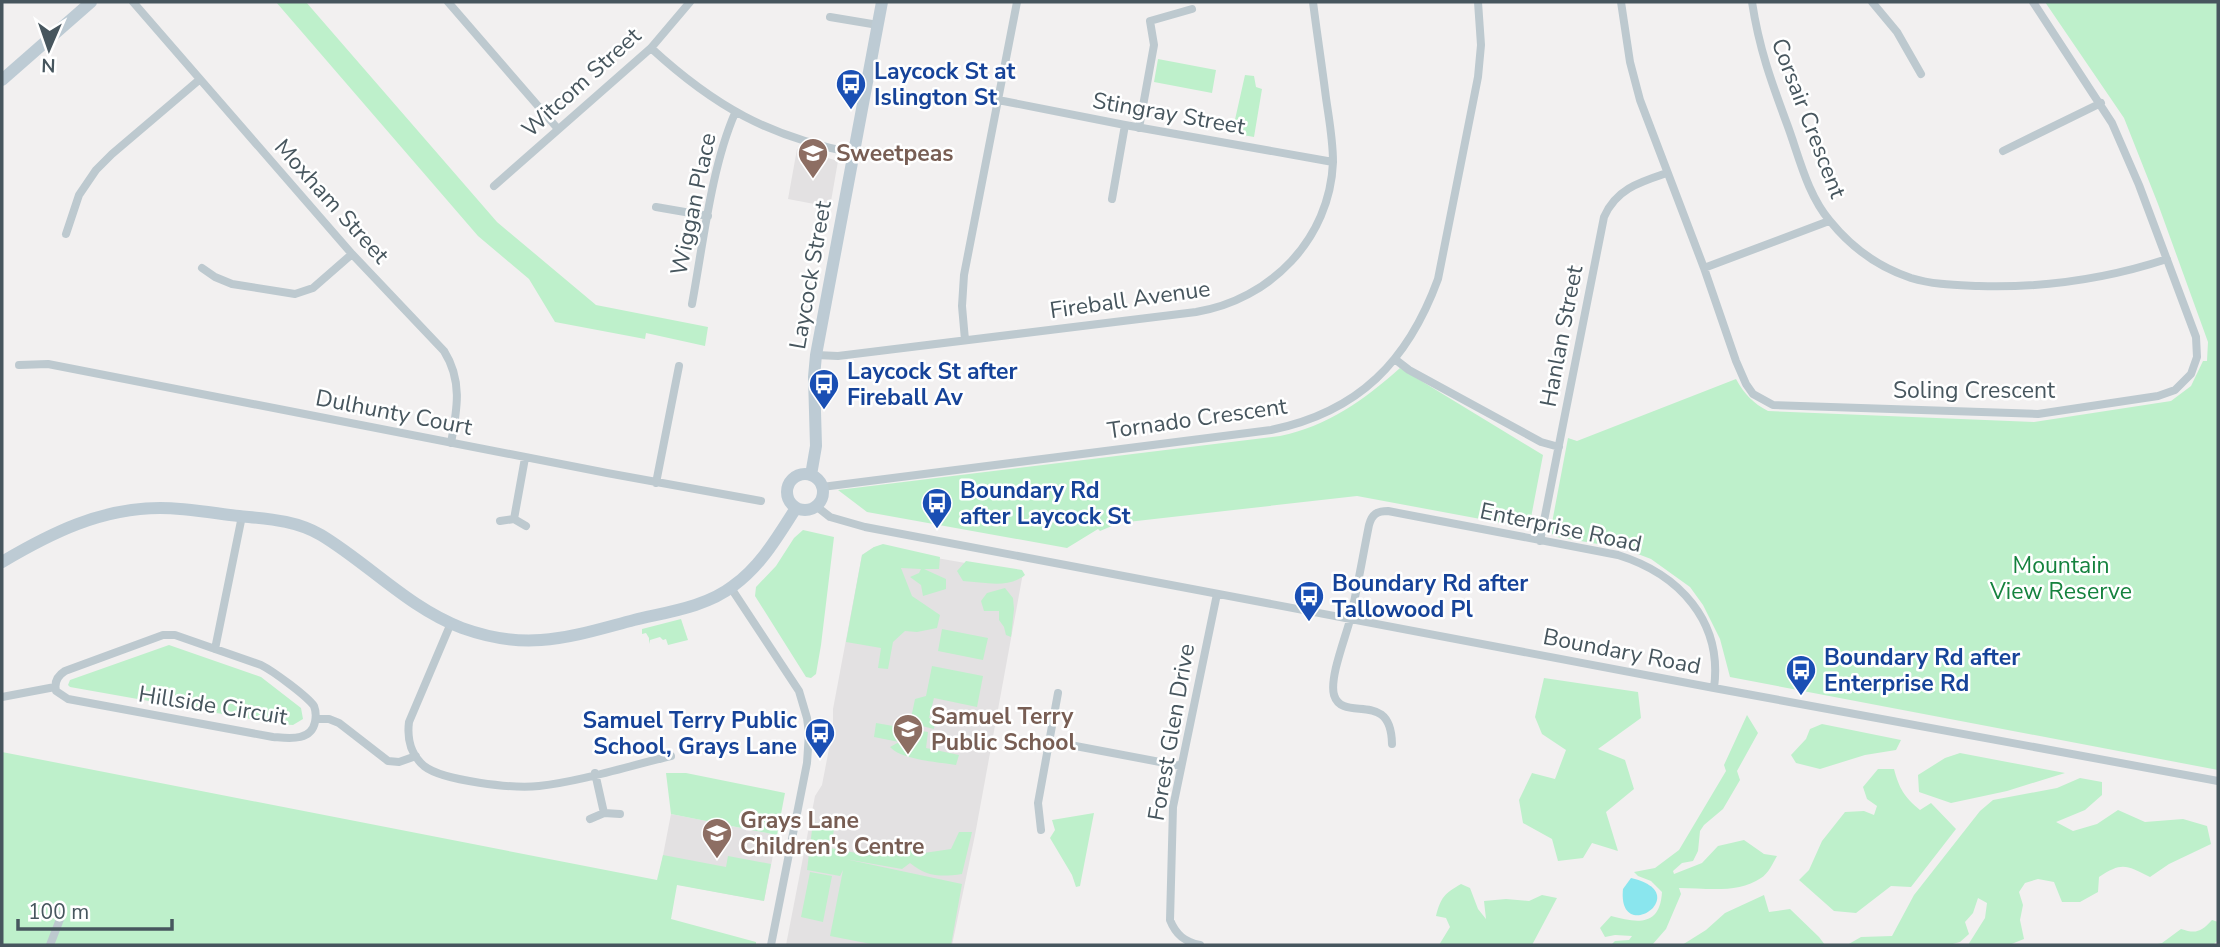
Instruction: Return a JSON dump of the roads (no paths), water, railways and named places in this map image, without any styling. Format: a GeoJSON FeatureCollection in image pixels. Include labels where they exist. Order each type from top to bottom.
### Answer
{"type":"FeatureCollection","features":[{"type":"Feature","properties":{"kind":"street"},"geometry":{"type":"LineString","coordinates":[[2,80],[91,2]]}},
{"type":"Feature","properties":{"kind":"street","name":"Moxham Street"},"geometry":{"type":"LineString","coordinates":[[133,2],[352,254],[433,338],[449,359],[458,394],[452,443]]}},
{"type":"Feature","properties":{"kind":"street"},"geometry":{"type":"LineString","coordinates":[[448,2],[558,129]]}},
{"type":"Feature","properties":{"kind":"street","name":"Witcom Street"},"geometry":{"type":"LineString","coordinates":[[494,186],[651,48],[690,2]]}},
{"type":"Feature","properties":{"kind":"street","name":"Laycock Street"},"geometry":{"type":"LineString","coordinates":[[811,475],[816,446],[816,355],[883,2]]}},
{"type":"Feature","properties":{"kind":"street"},"geometry":{"type":"LineString","coordinates":[[965,340],[962,306],[964,275],[1017,2]]}},
{"type":"Feature","properties":{"kind":"street","name":"Fireball Avenue"},"geometry":{"type":"LineString","coordinates":[[816,355],[838,356],[1196,312],[1224,306],[1245,297],[1278,275],[1314,229],[1324,206],[1333,162],[1313,2]]}},
{"type":"Feature","properties":{"kind":"street","name":"Tornado Crescent"},"geometry":{"type":"LineString","coordinates":[[822,486],[1271,430],[1296,425],[1323,415],[1358,393],[1396,360],[1428,307],[1438,279],[1478,77],[1478,2]]}},
{"type":"Feature","properties":{"kind":"street","name":"Soling Crescent"},"geometry":{"type":"LineString","coordinates":[[1621,2],[1637,90],[1746,384],[1753,394],[1773,405],[2038,414],[2163,395],[2175,390],[2193,369],[2197,357],[2196,337],[2139,185],[2112,123],[2033,2]]}},
{"type":"Feature","properties":{"kind":"street","name":"Corsair Crescent"},"geometry":{"type":"LineString","coordinates":[[1752,2],[1765,64],[1809,185],[1829,220],[1851,243],[1880,264],[1911,278],[1938,284],[2038,286],[2119,273],[2167,259]]}},
{"type":"Feature","properties":{"kind":"street"},"geometry":{"type":"LineString","coordinates":[[1872,2],[1897,33],[1921,74]]}},
{"type":"Feature","properties":{"kind":"street"},"geometry":{"type":"LineString","coordinates":[[1139,128],[1153,54],[1150,21],[1192,9]]}},
{"type":"Feature","properties":{"kind":"street"},"geometry":{"type":"LineString","coordinates":[[830,17],[878,25]]}},
{"type":"Feature","properties":{"kind":"street"},"geometry":{"type":"LineString","coordinates":[[651,48],[684,77],[735,113],[796,138],[854,153]]}},
{"type":"Feature","properties":{"kind":"street"},"geometry":{"type":"LineString","coordinates":[[66,234],[79,195],[96,170],[199,80]]}},
{"type":"Feature","properties":{"kind":"street","name":"Stingray Street"},"geometry":{"type":"LineString","coordinates":[[998,100],[1333,162]]}},
{"type":"Feature","properties":{"kind":"street"},"geometry":{"type":"LineString","coordinates":[[2003,151],[2101,103]]}},
{"type":"Feature","properties":{"kind":"street","name":"Wiggan Place"},"geometry":{"type":"LineString","coordinates":[[692,304],[725,139],[735,113]]}},
{"type":"Feature","properties":{"kind":"street"},"geometry":{"type":"LineString","coordinates":[[1112,199],[1125,125]]}},
{"type":"Feature","properties":{"kind":"street","name":"Hanlan Street"},"geometry":{"type":"LineString","coordinates":[[1541,541],[1604,217],[1612,201],[1626,189],[1667,173]]}},
{"type":"Feature","properties":{"kind":"street"},"geometry":{"type":"LineString","coordinates":[[656,207],[708,216]]}},
{"type":"Feature","properties":{"kind":"street"},"geometry":{"type":"LineString","coordinates":[[1704,268],[1829,220]]}},
{"type":"Feature","properties":{"kind":"street"},"geometry":{"type":"LineString","coordinates":[[202,268],[215,278],[229,283],[295,294],[313,288],[352,254]]}},
{"type":"Feature","properties":{"kind":"street"},"geometry":{"type":"LineString","coordinates":[[1396,360],[1409,370],[1541,442],[1559,447]]}},
{"type":"Feature","properties":{"kind":"street","name":"Dulhunty Court"},"geometry":{"type":"LineString","coordinates":[[19,365],[51,364],[656,483],[690,486],[761,501]]}},
{"type":"Feature","properties":{"kind":"street"},"geometry":{"type":"LineString","coordinates":[[656,483],[679,366]]}},
{"type":"Feature","properties":{"kind":"street"},"geometry":{"type":"LineString","coordinates":[[514,519],[525,457]]}},
{"type":"Feature","properties":{"kind":"street"},"geometry":{"type":"LineString","coordinates":[[799,475],[811,475],[822,486],[822,498],[816,506],[803,510],[796,508],[788,499],[790,482],[799,475]]}},
{"type":"Feature","properties":{"kind":"street","name":"Boundary Road"},"geometry":{"type":"LineString","coordinates":[[816,506],[830,517],[852,524],[2218,781]]}},
{"type":"Feature","properties":{"kind":"street"},"geometry":{"type":"LineString","coordinates":[[2,562],[59,531],[119,512],[161,508],[284,521],[313,531],[418,605],[451,624],[495,637],[517,640],[550,639],[577,635],[689,606],[731,588],[758,562],[796,508]]}},
{"type":"Feature","properties":{"kind":"street","name":"Enterprise Road"},"geometry":{"type":"LineString","coordinates":[[1350,619],[1371,517],[1378,511],[1388,511],[1618,555],[1646,565],[1670,580],[1694,607],[1709,634],[1715,651],[1714,688]]}},
{"type":"Feature","properties":{"kind":"street"},"geometry":{"type":"LineString","coordinates":[[215,649],[242,516]]}},
{"type":"Feature","properties":{"kind":"street"},"geometry":{"type":"LineString","coordinates":[[500,521],[514,519],[526,526]]}},
{"type":"Feature","properties":{"kind":"street"},"geometry":{"type":"LineString","coordinates":[[731,588],[799,691],[809,733],[807,762],[771,945]]}},
{"type":"Feature","properties":{"kind":"street","name":"Forest Glen Drive"},"geometry":{"type":"LineString","coordinates":[[1200,945],[1179,936],[1172,928],[1169,916],[1173,807],[1217,594]]}},
{"type":"Feature","properties":{"kind":"street"},"geometry":{"type":"LineString","coordinates":[[1350,619],[1339,658],[1335,696],[1345,706],[1385,716],[1391,727],[1392,744]]}},
{"type":"Feature","properties":{"kind":"street"},"geometry":{"type":"LineString","coordinates":[[451,624],[409,722],[408,735],[415,756],[422,765],[435,772],[507,786],[548,785],[671,756]]}},
{"type":"Feature","properties":{"kind":"street","name":"Hillside Circuit"},"geometry":{"type":"LineString","coordinates":[[175,635],[261,665],[276,673],[313,705],[316,719],[313,729],[305,736],[273,737],[68,699],[58,695],[55,687],[58,677],[65,670],[155,636],[175,635]]}},
{"type":"Feature","properties":{"kind":"street"},"geometry":{"type":"LineString","coordinates":[[2,697],[55,687]]}},
{"type":"Feature","properties":{"kind":"street"},"geometry":{"type":"LineString","coordinates":[[1041,830],[1037,806],[1058,693]]}},
{"type":"Feature","properties":{"kind":"street"},"geometry":{"type":"LineString","coordinates":[[316,719],[329,719],[339,723],[388,761],[399,762],[415,756]]}},
{"type":"Feature","properties":{"kind":"street"},"geometry":{"type":"LineString","coordinates":[[1049,741],[1181,766]]}},
{"type":"Feature","properties":{"kind":"street"},"geometry":{"type":"LineString","coordinates":[[595,774],[604,813]]}},
{"type":"Feature","properties":{"kind":"street"},"geometry":{"type":"LineString","coordinates":[[590,819],[604,813],[620,814]]}},
{"type":"Feature","properties":{"kind":"street"},"geometry":{"type":"LineString","coordinates":[[50,945],[62,915]]}},
{"type":"Feature","properties":{"kind":"water"},"geometry":{"type":"Polygon","coordinates":[[[1631,878],[1649,885],[1657,894],[1656,903],[1650,911],[1640,915],[1631,914],[1624,906],[1623,889],[1631,878]]]}},
{"type":"Feature","properties":{"kind":"place","name":"Laycock St at Islington St"},"geometry":{"type":"Point","coordinates":[851,111]}},
{"type":"Feature","properties":{"kind":"place","name":"Sweetpeas"},"geometry":{"type":"Point","coordinates":[813,180]}},
{"type":"Feature","properties":{"kind":"place","name":"Laycock St after Fireball Av"},"geometry":{"type":"Point","coordinates":[824,411]}},
{"type":"Feature","properties":{"kind":"place","name":"Boundary Rd after Laycock St"},"geometry":{"type":"Point","coordinates":[937,530]}},
{"type":"Feature","properties":{"kind":"place","name":"Boundary Rd after Tallowood Pl"},"geometry":{"type":"Point","coordinates":[1309,623]}},
{"type":"Feature","properties":{"kind":"place","name":"Boundary Rd after Enterprise Rd"},"geometry":{"type":"Point","coordinates":[1801,697]}},
{"type":"Feature","properties":{"kind":"place","name":"Samuel Terry Public School"},"geometry":{"type":"Point","coordinates":[908,756]}},
{"type":"Feature","properties":{"kind":"place","name":"Samuel Terry Public School, Grays Lane"},"geometry":{"type":"Point","coordinates":[820,760]}},
{"type":"Feature","properties":{"kind":"place","name":"Grays Lane Children's Centre"},"geometry":{"type":"Point","coordinates":[717,860]}},
{"type":"Feature","properties":{"kind":"park label","name":"Mountain View Reserve"},"geometry":{"type":"Point","coordinates":[2061,578]}}]}
